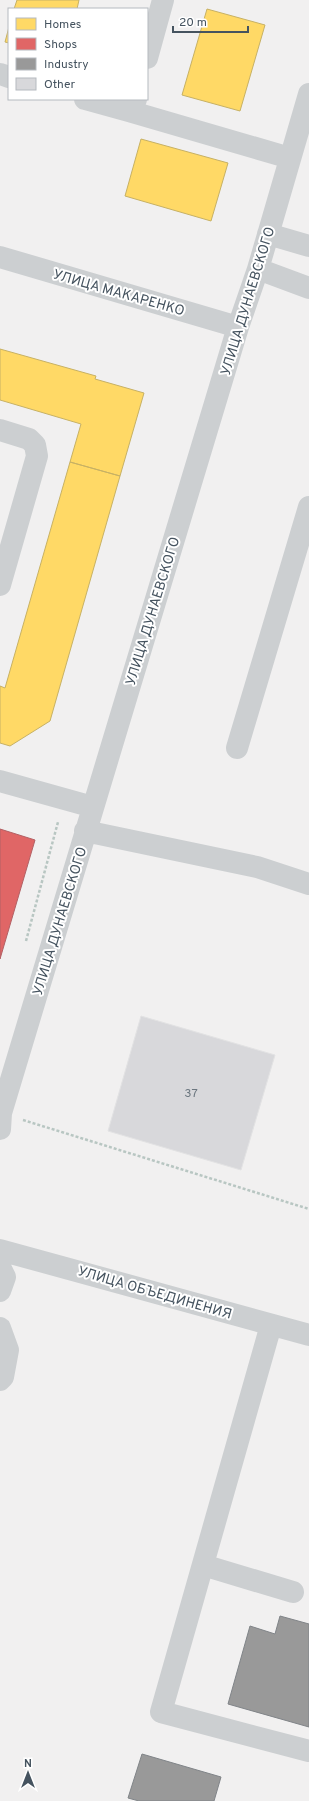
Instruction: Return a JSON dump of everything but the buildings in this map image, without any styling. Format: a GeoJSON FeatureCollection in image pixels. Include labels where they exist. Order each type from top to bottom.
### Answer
{"type":"FeatureCollection","features":[{"type":"Feature","properties":{"kind":"street"},"geometry":{"type":"LineString","coordinates":[[148,54],[163,0]]}},
{"type":"Feature","properties":{"kind":"street","name":"УЛИЦА ДУНАЕВСКОГО"},"geometry":{"type":"LineString","coordinates":[[1,1121],[93,806],[238,328],[258,269],[309,94]]}},
{"type":"Feature","properties":{"kind":"street"},"geometry":{"type":"LineString","coordinates":[[92,100],[134,106],[290,158]]}},
{"type":"Feature","properties":{"kind":"street"},"geometry":{"type":"LineString","coordinates":[[268,234],[309,246]]}},
{"type":"Feature","properties":{"kind":"street","name":"УЛИЦА МАКАРЕНКО"},"geometry":{"type":"LineString","coordinates":[[0,257],[238,328]]}},
{"type":"Feature","properties":{"kind":"street"},"geometry":{"type":"LineString","coordinates":[[258,269],[309,288]]}},
{"type":"Feature","properties":{"kind":"street"},"geometry":{"type":"LineString","coordinates":[[0,430],[29,439],[35,445],[37,456],[0,585]]}},
{"type":"Feature","properties":{"kind":"street"},"geometry":{"type":"LineString","coordinates":[[237,748],[309,507]]}},
{"type":"Feature","properties":{"kind":"street"},"geometry":{"type":"LineString","coordinates":[[0,781],[93,806]]}},
{"type":"Feature","properties":{"kind":"street"},"geometry":{"type":"LineString","coordinates":[[86,831],[257,867],[309,884]]}},
{"type":"Feature","properties":{"kind":"street","name":"УЛИЦА ОБЪЕДИНЕНИЯ"},"geometry":{"type":"LineString","coordinates":[[0,1250],[309,1335]]}},
{"type":"Feature","properties":{"kind":"street"},"geometry":{"type":"LineString","coordinates":[[0,1267],[5,1276],[0,1291]]}},
{"type":"Feature","properties":{"kind":"street"},"geometry":{"type":"LineString","coordinates":[[271,1325],[161,1712],[309,1751]]}},
{"type":"Feature","properties":{"kind":"street"},"geometry":{"type":"LineString","coordinates":[[0,1328],[8,1350],[3,1377],[0,1380]]}},
{"type":"Feature","properties":{"kind":"street"},"geometry":{"type":"LineString","coordinates":[[203,1566],[293,1592]]}},
{"type":"Feature","properties":{"kind":"path"},"geometry":{"type":"LineString","coordinates":[[25,944],[64,799]]}},
{"type":"Feature","properties":{"kind":"path"},"geometry":{"type":"LineString","coordinates":[[1,1121],[309,1209]]}}]}
